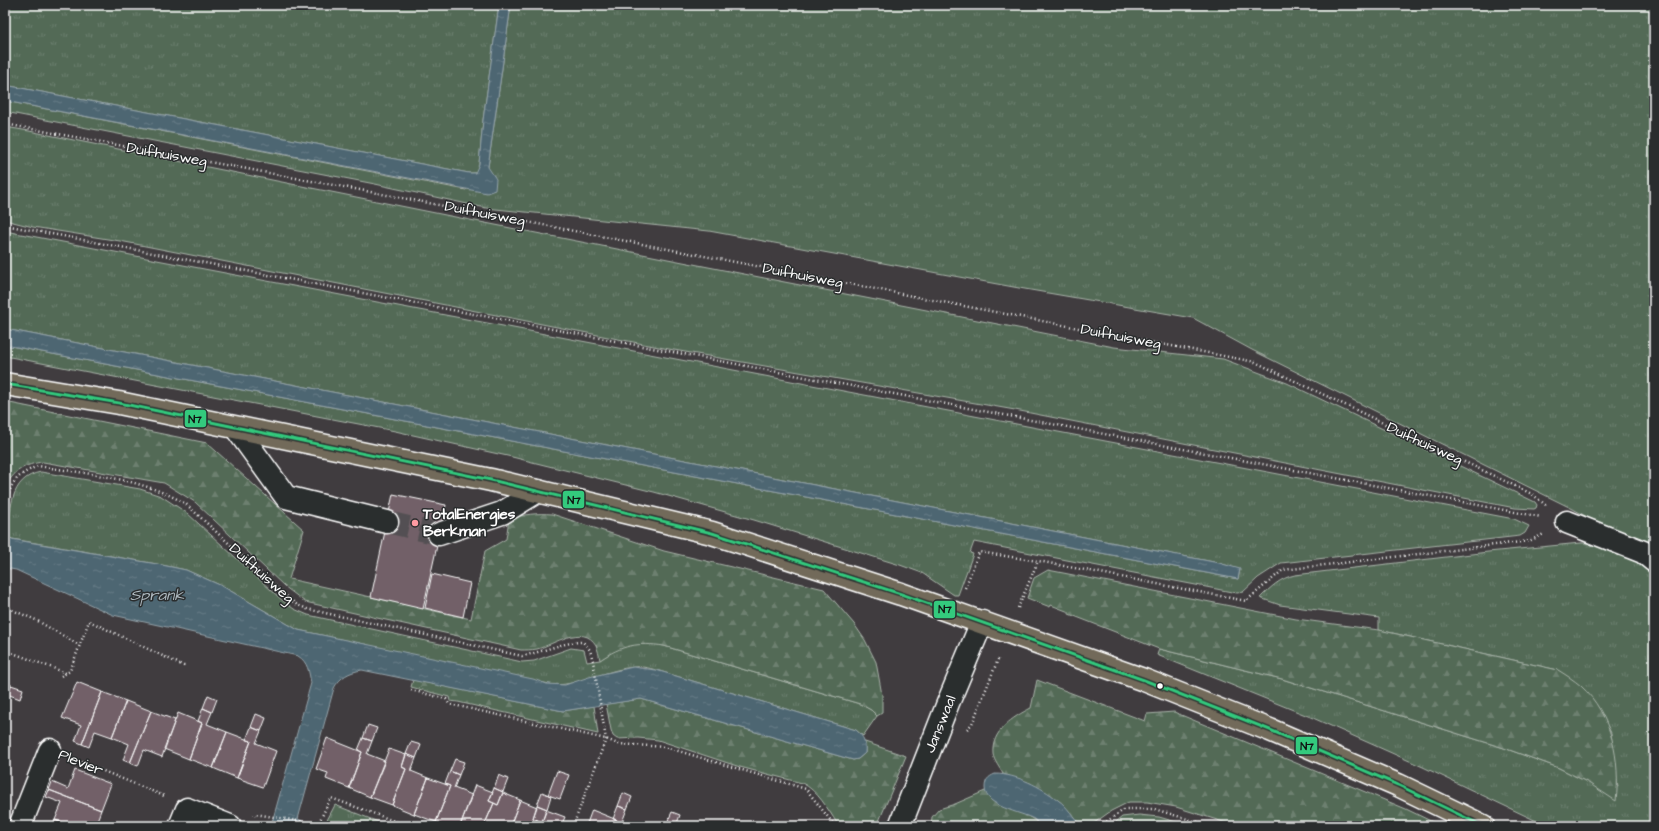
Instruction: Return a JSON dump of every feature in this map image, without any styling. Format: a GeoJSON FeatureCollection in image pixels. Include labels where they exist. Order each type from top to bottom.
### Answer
{"type":"FeatureCollection","features":[{"type":"Feature","properties":{"kind":"main road"},"geometry":{"type":"LineString","coordinates":[[5,384],[119,403],[538,491],[712,533],[901,594],[1144,680],[1270,730],[1398,785],[1483,826]]}},
{"type":"Feature","properties":{"kind":"street"},"geometry":{"type":"LineString","coordinates":[[236,428],[286,497],[387,522]]}},
{"type":"Feature","properties":{"kind":"street"},"geometry":{"type":"LineString","coordinates":[[439,534],[502,513],[538,491]]}},
{"type":"Feature","properties":{"kind":"street"},"geometry":{"type":"LineString","coordinates":[[1567,522],[1643,552],[1654,561]]}},
{"type":"Feature","properties":{"kind":"street","name":"Janswaal"},"geometry":{"type":"LineString","coordinates":[[900,826],[945,710],[982,622]]}},
{"type":"Feature","properties":{"kind":"street","name":"Plevier"},"geometry":{"type":"LineString","coordinates":[[20,826],[50,750]]}},
{"type":"Feature","properties":{"kind":"street"},"geometry":{"type":"LineString","coordinates":[[183,818],[230,826]]}},
{"type":"Feature","properties":{"kind":"path","name":"Duifhuisweg"},"geometry":{"type":"LineString","coordinates":[[5,124],[387,194],[1256,362],[1532,494],[1567,522]]}},
{"type":"Feature","properties":{"kind":"path"},"geometry":{"type":"LineString","coordinates":[[5,225],[1567,522]]}},
{"type":"Feature","properties":{"kind":"path","name":"Duifhuisweg"},"geometry":{"type":"LineString","coordinates":[[5,509],[9,490],[15,480],[26,471],[38,466],[141,484],[169,494],[186,504],[285,595],[296,604],[307,609],[522,656],[537,653],[571,642],[583,642],[590,650],[593,661],[606,740]]}},
{"type":"Feature","properties":{"kind":"path"},"geometry":{"type":"LineString","coordinates":[[956,613],[979,552],[1038,561],[1246,601],[1283,570],[1529,541],[1567,522]]}},
{"type":"Feature","properties":{"kind":"path"},"geometry":{"type":"LineString","coordinates":[[1009,632],[1038,561]]}},
{"type":"Feature","properties":{"kind":"path"},"geometry":{"type":"LineString","coordinates":[[5,607],[36,620],[80,645]]}},
{"type":"Feature","properties":{"kind":"path"},"geometry":{"type":"LineString","coordinates":[[61,676],[70,671],[89,621],[186,667]]}},
{"type":"Feature","properties":{"kind":"path"},"geometry":{"type":"LineString","coordinates":[[5,650],[67,673]]}},
{"type":"Feature","properties":{"kind":"path"},"geometry":{"type":"LineString","coordinates":[[410,690],[446,699],[449,704],[618,744],[665,747],[806,789],[835,826]]}},
{"type":"Feature","properties":{"kind":"path"},"geometry":{"type":"LineString","coordinates":[[573,826],[606,740]]}},
{"type":"Feature","properties":{"kind":"path","name":"Plevier"},"geometry":{"type":"LineString","coordinates":[[50,750],[159,793],[183,818]]}},
{"type":"Feature","properties":{"kind":"path"},"geometry":{"type":"LineString","coordinates":[[262,815],[318,824],[331,798],[408,826]]}},
{"type":"Feature","properties":{"kind":"path"},"geometry":{"type":"LineString","coordinates":[[1101,826],[1125,809],[1154,809],[1211,826]]}},
{"type":"Feature","properties":{"kind":"green space"},"geometry":{"type":"Polygon","coordinates":[[[5,5],[499,5],[483,120],[479,164],[476,173],[469,173],[5,85],[5,5]]]}},
{"type":"Feature","properties":{"kind":"green space"},"geometry":{"type":"Polygon","coordinates":[[[511,5],[1654,5],[1654,558],[1637,545],[1573,509],[1252,350],[1193,318],[1019,288],[709,231],[486,208],[375,184],[5,112],[5,101],[466,190],[488,167],[511,5]]]}},
{"type":"Feature","properties":{"kind":"green space"},"geometry":{"type":"Polygon","coordinates":[[[5,127],[1114,347],[1223,359],[1287,383],[1535,502],[1537,505],[1534,509],[1515,508],[1015,410],[674,350],[120,241],[33,227],[5,220],[5,127]]]}},
{"type":"Feature","properties":{"kind":"green space"},"geometry":{"type":"Polygon","coordinates":[[[5,231],[1514,519],[1529,526],[1525,533],[1520,536],[1281,563],[1258,578],[1243,592],[1237,593],[974,542],[970,553],[973,554],[958,595],[954,595],[922,573],[900,565],[754,520],[654,492],[512,457],[395,431],[5,356],[5,345],[1238,579],[1240,570],[1219,563],[5,329],[5,231]]]}},
{"type":"Feature","properties":{"kind":"green space"},"geometry":{"type":"Polygon","coordinates":[[[5,402],[207,443],[304,530],[289,579],[471,619],[485,551],[506,539],[509,519],[525,515],[552,514],[664,551],[824,589],[854,624],[865,640],[876,662],[882,695],[882,713],[877,716],[871,710],[860,704],[664,646],[646,644],[630,646],[616,651],[600,660],[596,645],[584,636],[568,637],[537,649],[521,650],[305,602],[284,586],[195,502],[164,483],[43,462],[20,469],[8,482],[5,488],[5,402]]]}},
{"type":"Feature","properties":{"kind":"green space"},"geometry":{"type":"Polygon","coordinates":[[[41,472],[140,489],[161,496],[187,513],[283,601],[294,609],[308,615],[522,662],[534,661],[571,648],[584,650],[587,662],[600,660],[615,650],[631,645],[649,643],[664,646],[860,704],[871,710],[877,716],[863,736],[856,730],[645,667],[624,668],[584,680],[554,685],[298,630],[222,586],[186,570],[7,538],[11,507],[17,489],[22,481],[30,475],[41,472]]]}},
{"type":"Feature","properties":{"kind":"green space"},"geometry":{"type":"Polygon","coordinates":[[[1581,543],[1602,543],[1654,568],[1654,826],[1547,826],[1423,767],[1313,718],[1157,655],[1159,649],[1282,679],[1504,748],[1559,768],[1587,782],[1618,787],[1611,733],[1598,707],[1558,670],[1379,630],[1379,618],[1280,605],[1260,598],[1280,581],[1295,575],[1488,552],[1581,543]]]}},
{"type":"Feature","properties":{"kind":"green space"},"geometry":{"type":"Polygon","coordinates":[[[1048,570],[1296,619],[1379,630],[1558,670],[1581,686],[1592,697],[1607,724],[1612,739],[1617,771],[1616,801],[1587,782],[1559,768],[1504,748],[1282,679],[1159,649],[1069,614],[1069,612],[1051,605],[1050,607],[1027,598],[1034,578],[1048,570]]]}},
{"type":"Feature","properties":{"kind":"green space"},"geometry":{"type":"Polygon","coordinates":[[[413,680],[563,711],[594,706],[598,734],[450,701],[449,697],[411,687],[413,680]]]}},
{"type":"Feature","properties":{"kind":"green space"},"geometry":{"type":"Polygon","coordinates":[[[1037,680],[1145,721],[1147,714],[1174,712],[1406,809],[1441,826],[1236,826],[1176,807],[1147,802],[1129,802],[1111,811],[1090,826],[1081,826],[1059,801],[1030,783],[1003,774],[993,754],[993,746],[999,732],[1011,720],[1031,708],[1037,680]]]}},
{"type":"Feature","properties":{"kind":"green space"},"geometry":{"type":"Polygon","coordinates":[[[641,699],[853,760],[858,759],[865,753],[865,742],[906,756],[877,826],[841,826],[837,823],[817,795],[808,786],[802,783],[740,767],[658,740],[638,738],[617,739],[613,736],[611,730],[606,704],[641,699]]]}},
{"type":"Feature","properties":{"kind":"green space"},"geometry":{"type":"Polygon","coordinates":[[[985,791],[996,803],[1027,816],[1040,826],[931,826],[932,817],[939,809],[985,791]]]}},
{"type":"Feature","properties":{"kind":"green space"},"geometry":{"type":"Polygon","coordinates":[[[335,805],[381,823],[380,826],[324,826],[335,805]]]}},
{"type":"Feature","properties":{"kind":"green space"},"geometry":{"type":"Polygon","coordinates":[[[1139,815],[1159,817],[1190,826],[1111,826],[1122,817],[1139,815]]]}},
{"type":"Feature","properties":{"kind":"water"},"geometry":{"type":"Polygon","coordinates":[[[499,5],[511,5],[488,167],[496,179],[495,190],[487,193],[5,101],[5,85],[475,173],[479,164],[483,120],[499,5]]]}},
{"type":"Feature","properties":{"kind":"water"},"geometry":{"type":"Polygon","coordinates":[[[5,329],[1219,563],[1240,569],[1238,579],[5,345],[5,329]]]}},
{"type":"Feature","properties":{"kind":"water","name":"Sprank"},"geometry":{"type":"Polygon","coordinates":[[[5,538],[186,570],[222,586],[298,630],[533,679],[547,684],[565,685],[589,677],[633,667],[656,670],[856,730],[864,740],[865,753],[858,759],[853,760],[641,699],[563,711],[362,670],[345,676],[334,688],[298,819],[312,826],[271,826],[311,683],[308,668],[304,661],[298,656],[113,615],[16,570],[5,568],[5,538]]]}},
{"type":"Feature","properties":{"kind":"water"},"geometry":{"type":"Polygon","coordinates":[[[995,774],[1012,776],[1044,790],[1064,805],[1081,826],[1040,826],[1034,819],[997,804],[991,800],[985,788],[987,779],[995,774]]]}},
{"type":"Feature","properties":{"kind":"building"},"geometry":{"type":"Polygon","coordinates":[[[393,494],[446,505],[423,609],[371,597],[393,494]]]}},
{"type":"Feature","properties":{"kind":"building"},"geometry":{"type":"Polygon","coordinates":[[[432,574],[470,583],[463,617],[425,608],[432,574]]]}},
{"type":"Feature","properties":{"kind":"building"},"geometry":{"type":"Polygon","coordinates":[[[5,682],[11,685],[7,694],[5,693],[5,682]]]}},
{"type":"Feature","properties":{"kind":"building"},"geometry":{"type":"Polygon","coordinates":[[[77,682],[102,692],[82,744],[75,741],[81,725],[62,718],[77,682]]]}},
{"type":"Feature","properties":{"kind":"building"},"geometry":{"type":"Polygon","coordinates":[[[11,685],[23,689],[20,699],[7,694],[11,685]]]}},
{"type":"Feature","properties":{"kind":"building"},"geometry":{"type":"Polygon","coordinates":[[[102,692],[126,701],[112,737],[95,731],[89,747],[82,744],[102,692]]]}},
{"type":"Feature","properties":{"kind":"building"},"geometry":{"type":"Polygon","coordinates":[[[208,695],[217,699],[212,712],[203,708],[208,695]]]}},
{"type":"Feature","properties":{"kind":"building"},"geometry":{"type":"Polygon","coordinates":[[[126,701],[151,711],[130,763],[123,760],[129,744],[112,737],[126,701]]]}},
{"type":"Feature","properties":{"kind":"building"},"geometry":{"type":"Polygon","coordinates":[[[203,708],[212,712],[207,724],[227,732],[213,768],[189,759],[202,723],[198,721],[203,708]]]}},
{"type":"Feature","properties":{"kind":"building"},"geometry":{"type":"Polygon","coordinates":[[[151,711],[175,720],[162,757],[144,750],[138,766],[130,763],[151,711]]]}},
{"type":"Feature","properties":{"kind":"building"},"geometry":{"type":"Polygon","coordinates":[[[178,713],[202,723],[189,759],[164,749],[178,713]]]}},
{"type":"Feature","properties":{"kind":"building"},"geometry":{"type":"Polygon","coordinates":[[[256,714],[266,718],[261,731],[251,727],[256,714]]]}},
{"type":"Feature","properties":{"kind":"building"},"geometry":{"type":"Polygon","coordinates":[[[368,725],[377,728],[372,741],[363,738],[368,725]]]}},
{"type":"Feature","properties":{"kind":"building"},"geometry":{"type":"Polygon","coordinates":[[[251,727],[261,731],[256,743],[276,751],[263,787],[237,778],[251,741],[246,740],[251,727]]]}},
{"type":"Feature","properties":{"kind":"building"},"geometry":{"type":"Polygon","coordinates":[[[227,732],[251,741],[237,778],[213,768],[227,732]]]}},
{"type":"Feature","properties":{"kind":"building"},"geometry":{"type":"Polygon","coordinates":[[[327,738],[362,752],[349,788],[326,779],[328,773],[316,769],[327,738]]]}},
{"type":"Feature","properties":{"kind":"building"},"geometry":{"type":"Polygon","coordinates":[[[363,738],[372,741],[367,754],[385,761],[370,797],[349,788],[362,752],[358,750],[363,738]]]}},
{"type":"Feature","properties":{"kind":"building"},"geometry":{"type":"Polygon","coordinates":[[[411,742],[421,745],[416,758],[406,754],[411,742]]]}},
{"type":"Feature","properties":{"kind":"building"},"geometry":{"type":"Polygon","coordinates":[[[389,749],[406,755],[402,767],[406,769],[392,805],[370,797],[389,749]]]}},
{"type":"Feature","properties":{"kind":"building"},"geometry":{"type":"Polygon","coordinates":[[[406,754],[416,758],[411,771],[428,778],[414,814],[392,805],[406,769],[402,767],[406,754]]]}},
{"type":"Feature","properties":{"kind":"building"},"geometry":{"type":"Polygon","coordinates":[[[455,759],[464,762],[459,775],[450,771],[455,759]]]}},
{"type":"Feature","properties":{"kind":"building"},"geometry":{"type":"Polygon","coordinates":[[[75,770],[111,784],[101,810],[49,790],[52,782],[68,789],[75,770]]]}},
{"type":"Feature","properties":{"kind":"building"},"geometry":{"type":"Polygon","coordinates":[[[450,771],[459,775],[454,788],[472,795],[460,826],[446,826],[436,822],[450,786],[445,784],[450,771]]]}},
{"type":"Feature","properties":{"kind":"building"},"geometry":{"type":"Polygon","coordinates":[[[557,771],[569,775],[560,799],[548,795],[557,771]]]}},
{"type":"Feature","properties":{"kind":"building"},"geometry":{"type":"Polygon","coordinates":[[[499,775],[508,779],[503,792],[494,788],[499,775]]]}},
{"type":"Feature","properties":{"kind":"building"},"geometry":{"type":"Polygon","coordinates":[[[428,778],[450,786],[436,822],[414,814],[428,778]]]}},
{"type":"Feature","properties":{"kind":"building"},"geometry":{"type":"Polygon","coordinates":[[[475,785],[493,792],[489,801],[494,803],[484,826],[460,826],[475,785]]]}},
{"type":"Feature","properties":{"kind":"building"},"geometry":{"type":"Polygon","coordinates":[[[494,788],[503,792],[498,805],[489,801],[494,788]]]}},
{"type":"Feature","properties":{"kind":"building"},"geometry":{"type":"Polygon","coordinates":[[[49,790],[101,810],[95,826],[71,826],[55,820],[62,803],[46,797],[49,790]]]}},
{"type":"Feature","properties":{"kind":"building"},"geometry":{"type":"Polygon","coordinates":[[[542,792],[551,796],[547,809],[537,805],[542,792]]]}},
{"type":"Feature","properties":{"kind":"building"},"geometry":{"type":"Polygon","coordinates":[[[503,793],[520,800],[510,826],[484,826],[494,803],[498,805],[503,793]]]}},
{"type":"Feature","properties":{"kind":"building"},"geometry":{"type":"Polygon","coordinates":[[[623,793],[632,797],[627,809],[618,806],[623,793]]]}},
{"type":"Feature","properties":{"kind":"building"},"geometry":{"type":"Polygon","coordinates":[[[520,800],[537,807],[533,818],[537,820],[535,826],[510,826],[520,800]]]}},
{"type":"Feature","properties":{"kind":"building"},"geometry":{"type":"Polygon","coordinates":[[[537,805],[547,809],[542,822],[533,818],[537,805]]]}},
{"type":"Feature","properties":{"kind":"building"},"geometry":{"type":"Polygon","coordinates":[[[618,806],[627,809],[622,822],[632,826],[615,826],[617,820],[613,819],[618,806]]]}},
{"type":"Feature","properties":{"kind":"building"},"geometry":{"type":"Polygon","coordinates":[[[546,810],[565,817],[561,826],[535,826],[537,820],[542,822],[546,810]]]}},
{"type":"Feature","properties":{"kind":"building"},"geometry":{"type":"Polygon","coordinates":[[[592,810],[617,820],[615,826],[586,826],[592,810]]]}},
{"type":"Feature","properties":{"kind":"building"},"geometry":{"type":"Polygon","coordinates":[[[672,812],[680,815],[676,826],[666,825],[672,812]]]}},
{"type":"Feature","properties":{"kind":"building"},"geometry":{"type":"Polygon","coordinates":[[[55,820],[71,826],[53,826],[55,820]]]}},
{"type":"Feature","properties":{"kind":"tunnel"},"geometry":{"type":"LineString","coordinates":[[387,522],[439,534]]}},
{"type":"Feature","properties":{"kind":"transit line","name":"N7"},"geometry":{"type":"LineString","coordinates":[[5,384],[119,403],[491,480],[712,533],[901,594],[1144,680],[1270,730],[1398,785],[1483,826]]}},
{"type":"Feature","properties":{"kind":"place","name":"TotalEnergies Berkman"},"geometry":{"type":"Point","coordinates":[415,523]}}]}
